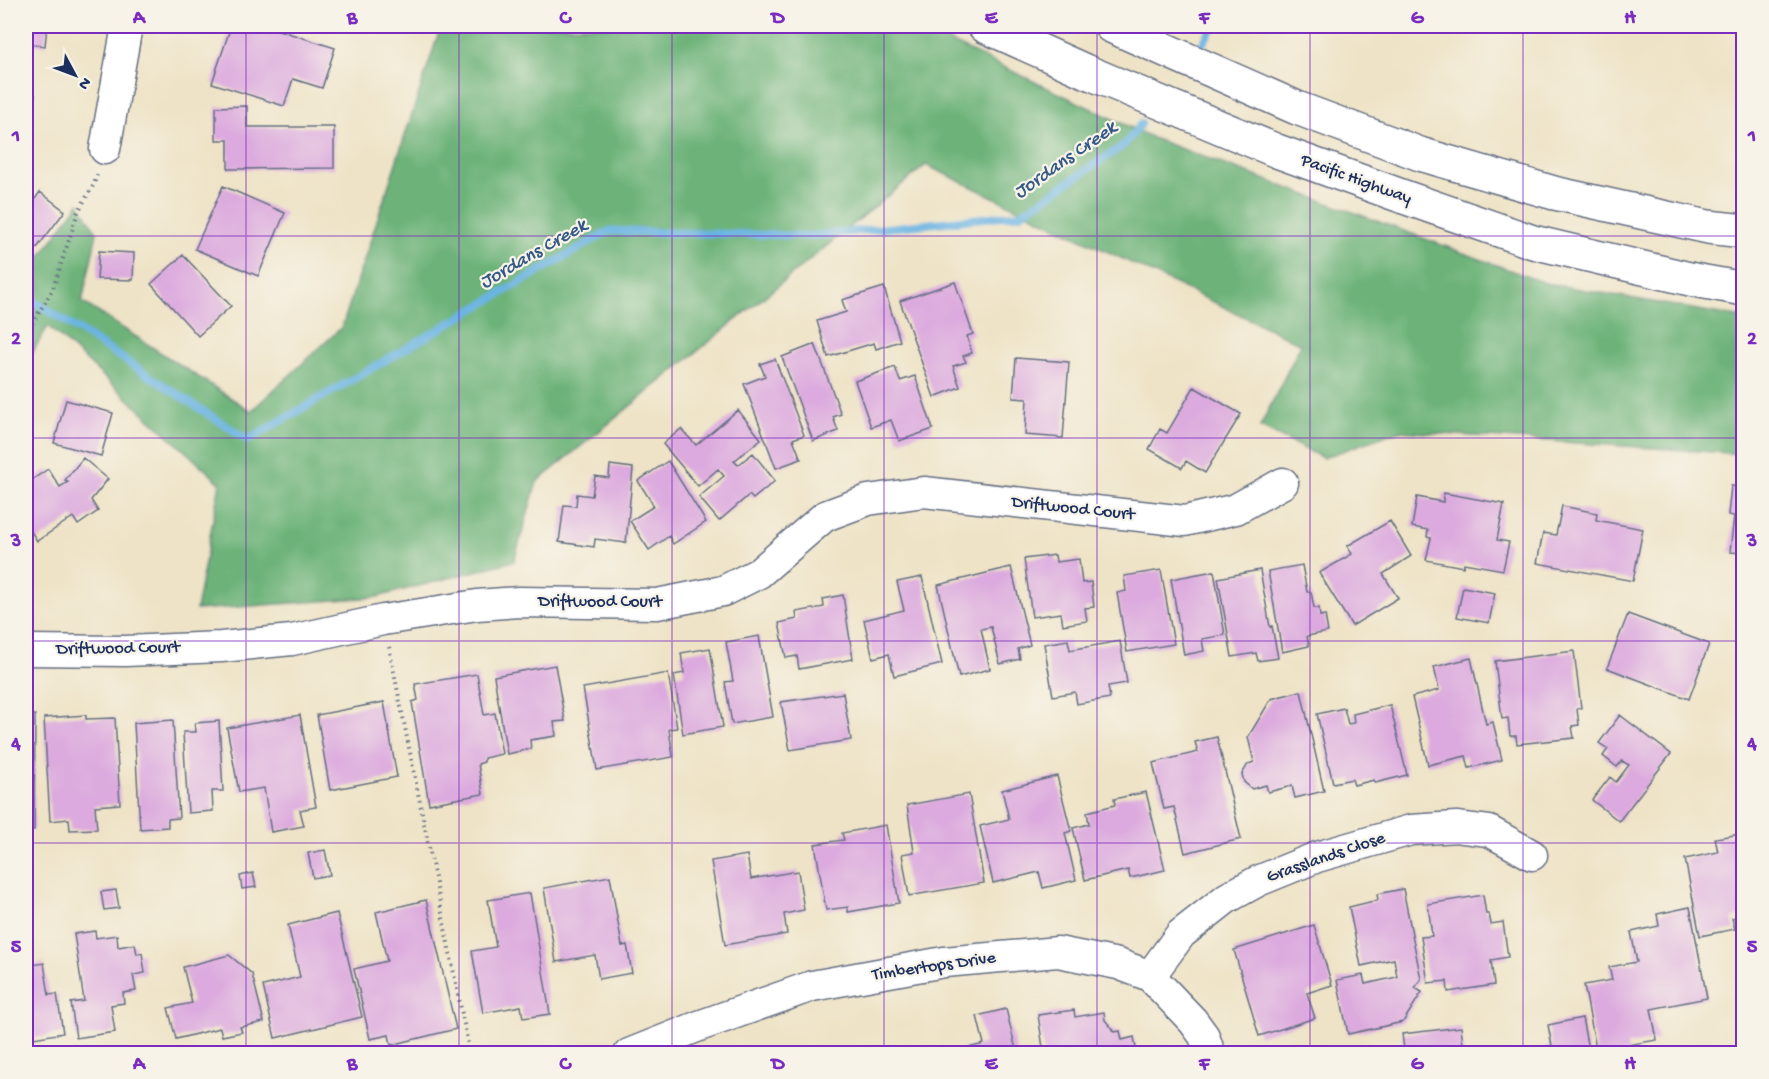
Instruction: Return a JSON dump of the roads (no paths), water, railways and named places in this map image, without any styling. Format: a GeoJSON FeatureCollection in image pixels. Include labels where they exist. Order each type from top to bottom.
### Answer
{"type":"FeatureCollection","features":[{"type":"Feature","properties":{"kind":"highway","name":"Pacific Highway"},"geometry":{"type":"LineString","coordinates":[[985,26],[1084,71],[1276,151],[1533,242],[1694,280],[1743,289]]}},
{"type":"Feature","properties":{"kind":"highway"},"geometry":{"type":"LineString","coordinates":[[1111,26],[1297,108],[1420,154],[1554,193],[1708,227],[1743,231]]}},
{"type":"Feature","properties":{"kind":"street"},"geometry":{"type":"LineString","coordinates":[[105,148],[127,26]]}},
{"type":"Feature","properties":{"kind":"street","name":"Driftwood Court"},"geometry":{"type":"LineString","coordinates":[[26,650],[125,651],[221,647],[292,640],[384,620],[477,605],[519,602],[657,604],[723,591],[759,573],[825,516],[868,500],[924,492],[1185,521],[1236,509],[1283,483]]}},
{"type":"Feature","properties":{"kind":"street","name":"Grasslands Close"},"geometry":{"type":"LineString","coordinates":[[1150,976],[1181,934],[1227,898],[1258,881],[1317,857],[1411,830],[1456,827],[1489,831],[1532,855]]}},
{"type":"Feature","properties":{"kind":"street","name":"Timbertops Drive"},"geometry":{"type":"LineString","coordinates":[[629,1053],[812,986],[944,962],[1058,952],[1118,964],[1150,976],[1193,1020],[1204,1036],[1209,1053]]}},
{"type":"Feature","properties":{"kind":"waterway","name":"Jordans Creek"},"geometry":{"type":"LineString","coordinates":[[1199,50],[1213,26]]}},
{"type":"Feature","properties":{"kind":"waterway","name":"Jordans Creek"},"geometry":{"type":"LineString","coordinates":[[26,296],[248,440],[609,231],[811,236],[1021,214],[1124,145],[1141,124]]}}]}
